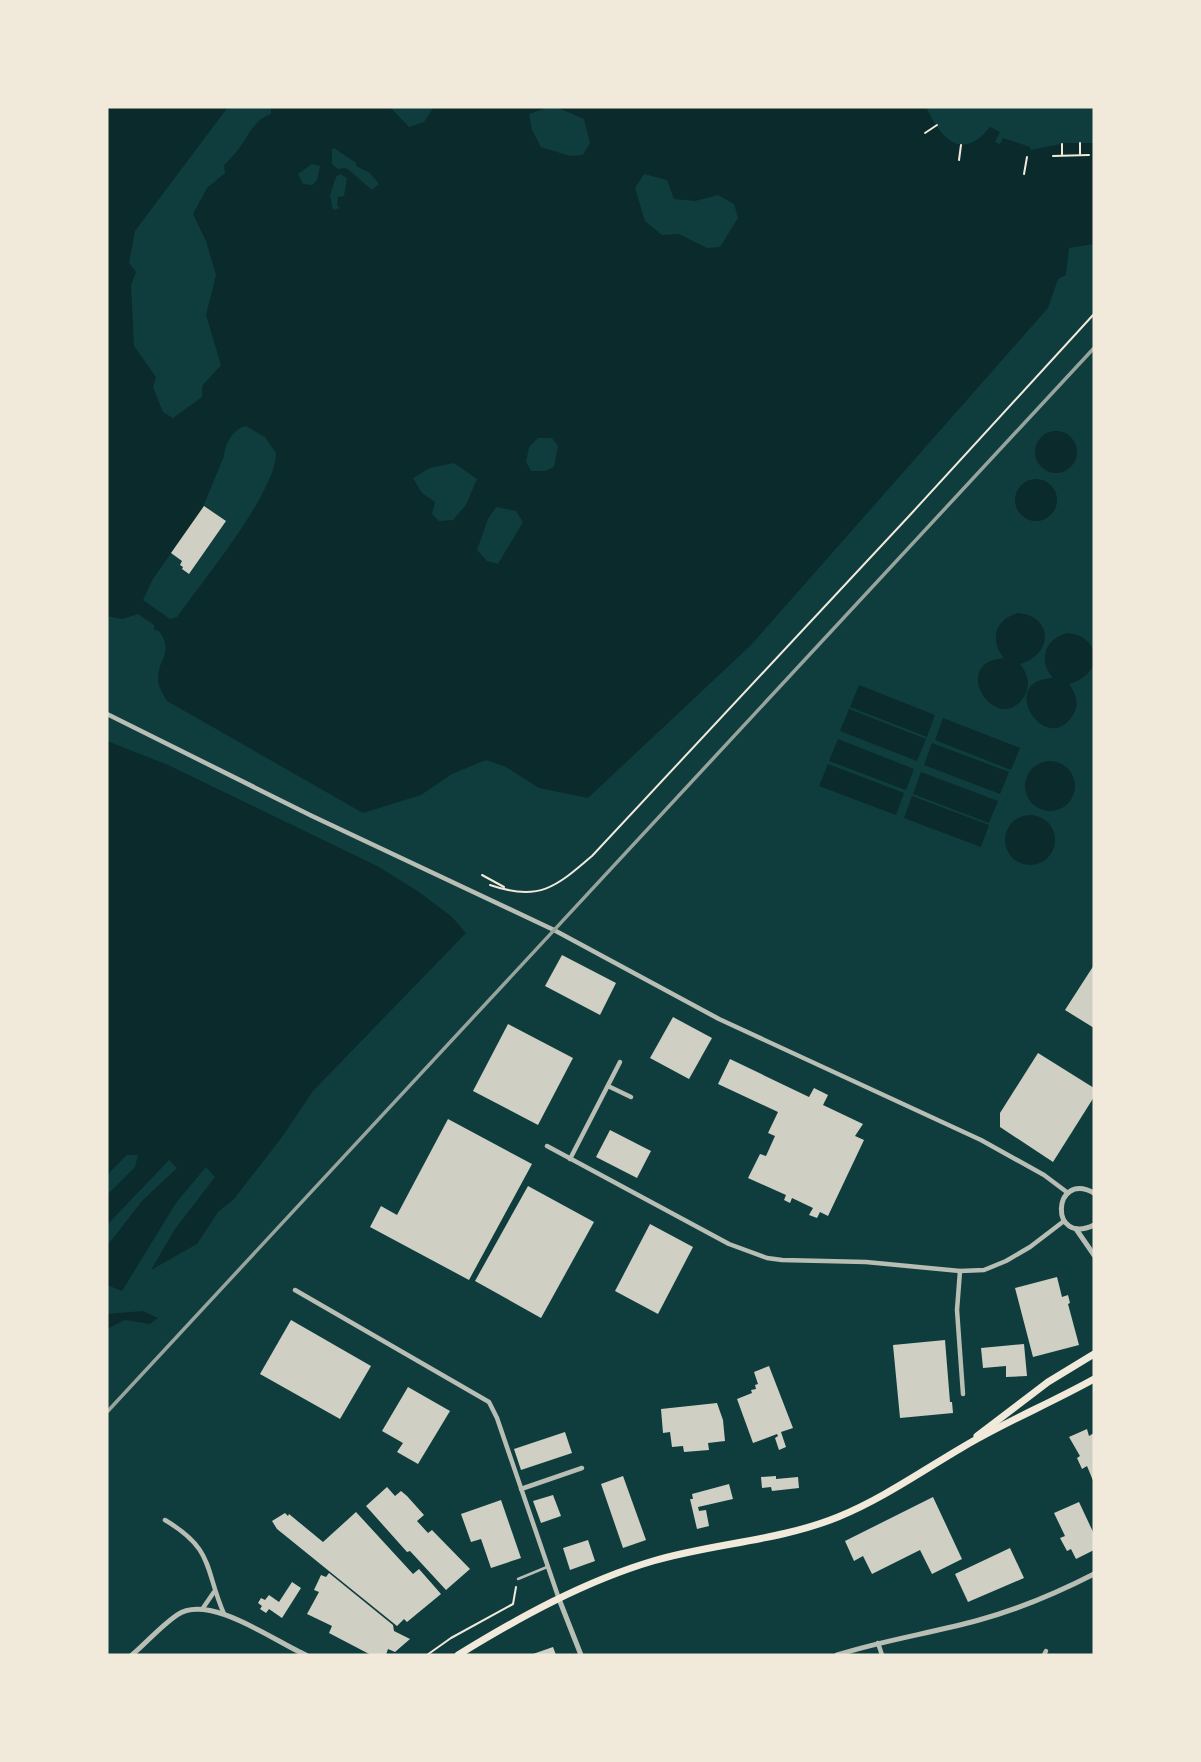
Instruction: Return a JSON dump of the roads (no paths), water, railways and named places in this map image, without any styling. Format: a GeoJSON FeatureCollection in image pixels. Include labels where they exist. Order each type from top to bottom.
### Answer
{"type":"FeatureCollection","features":[{"type":"Feature","properties":{"kind":"main road"},"geometry":{"type":"LineString","coordinates":[[965,1446],[1048,1382],[1094,1354]]}},
{"type":"Feature","properties":{"kind":"main road"},"geometry":{"type":"LineString","coordinates":[[458,1655],[559,1600],[610,1576],[652,1561],[782,1533],[838,1517],[887,1493],[965,1446],[1094,1379]]}},
{"type":"Feature","properties":{"kind":"street"},"geometry":{"type":"LineString","coordinates":[[107,714],[337,828],[554,930],[719,1019],[981,1140],[1044,1175],[1068,1193]]}},
{"type":"Feature","properties":{"kind":"street"},"geometry":{"type":"LineString","coordinates":[[570,1159],[620,1062]]}},
{"type":"Feature","properties":{"kind":"street"},"geometry":{"type":"LineString","coordinates":[[608,1086],[631,1097]]}},
{"type":"Feature","properties":{"kind":"street"},"geometry":{"type":"LineString","coordinates":[[547,1146],[729,1244],[767,1258],[800,1262],[866,1262],[960,1271],[984,1270],[1030,1247],[1064,1221]]}},
{"type":"Feature","properties":{"kind":"street"},"geometry":{"type":"LineString","coordinates":[[1094,1193],[1078,1189],[1068,1193],[1060,1209],[1064,1221],[1076,1229],[1094,1255]]}},
{"type":"Feature","properties":{"kind":"street"},"geometry":{"type":"LineString","coordinates":[[1076,1229],[1094,1225]]}},
{"type":"Feature","properties":{"kind":"street"},"geometry":{"type":"LineString","coordinates":[[960,1271],[957,1310],[963,1394]]}},
{"type":"Feature","properties":{"kind":"street"},"geometry":{"type":"LineString","coordinates":[[295,1290],[489,1402],[581,1655]]}},
{"type":"Feature","properties":{"kind":"street"},"geometry":{"type":"LineString","coordinates":[[521,1489],[582,1468]]}},
{"type":"Feature","properties":{"kind":"street"},"geometry":{"type":"LineString","coordinates":[[165,1520],[201,1549],[208,1561],[214,1592],[224,1614]]}},
{"type":"Feature","properties":{"kind":"street"},"geometry":{"type":"LineString","coordinates":[[837,1655],[878,1642],[998,1614],[1042,1598],[1094,1574]]}},
{"type":"Feature","properties":{"kind":"street"},"geometry":{"type":"LineString","coordinates":[[203,1608],[214,1592]]}},
{"type":"Feature","properties":{"kind":"street"},"geometry":{"type":"LineString","coordinates":[[132,1655],[177,1615],[191,1609],[203,1608],[224,1614],[306,1655]]}},
{"type":"Feature","properties":{"kind":"street"},"geometry":{"type":"LineString","coordinates":[[878,1642],[882,1655]]}},
{"type":"Feature","properties":{"kind":"lane"},"geometry":{"type":"LineString","coordinates":[[518,1579],[547,1567]]}},
{"type":"Feature","properties":{"kind":"water"},"geometry":{"type":"Polygon","coordinates":[[[107,107],[228,107],[135,231],[129,263],[136,272],[131,285],[134,346],[156,377],[153,387],[163,412],[173,418],[202,397],[202,386],[221,365],[206,315],[216,275],[206,241],[193,214],[207,188],[225,173],[224,165],[260,120],[271,114],[271,107],[390,107],[409,127],[424,122],[434,107],[549,107],[529,114],[532,130],[541,147],[570,156],[583,155],[590,143],[584,119],[556,107],[926,107],[945,137],[961,144],[980,138],[990,127],[1000,132],[995,142],[1000,144],[1003,138],[1030,147],[1031,150],[1065,143],[1094,143],[1094,244],[1069,248],[1066,275],[1058,279],[1048,308],[751,645],[588,798],[539,788],[506,767],[486,760],[452,774],[421,795],[363,813],[167,701],[158,683],[158,673],[165,651],[164,639],[159,631],[154,630],[154,625],[138,614],[122,619],[107,616],[107,107]],[[334,148],[332,164],[338,169],[349,170],[372,190],[379,184],[370,173],[356,166],[356,163],[334,148]],[[312,164],[298,174],[303,184],[312,185],[317,180],[320,166],[312,164]],[[340,174],[336,177],[330,195],[333,210],[340,208],[337,205],[338,197],[344,196],[347,178],[340,174]],[[644,174],[635,188],[645,221],[662,235],[679,234],[707,248],[720,247],[738,218],[734,204],[718,195],[695,201],[674,199],[667,180],[644,174]],[[246,426],[237,430],[226,446],[203,507],[153,579],[143,600],[170,619],[177,617],[236,536],[273,470],[276,453],[265,437],[246,426]],[[538,438],[529,447],[526,462],[531,471],[545,471],[554,467],[558,446],[552,438],[538,438]],[[454,463],[430,468],[413,478],[422,493],[435,502],[432,514],[439,521],[453,520],[466,505],[477,479],[454,463]],[[496,507],[488,519],[477,550],[487,561],[498,564],[523,522],[516,511],[496,507]]]}},
{"type":"Feature","properties":{"kind":"water"},"geometry":{"type":"Polygon","coordinates":[[[1056,431],[1071,437],[1077,452],[1071,467],[1056,473],[1041,467],[1035,452],[1041,437],[1056,431]]]}},
{"type":"Feature","properties":{"kind":"water"},"geometry":{"type":"Polygon","coordinates":[[[1036,479],[1051,485],[1057,500],[1051,515],[1036,521],[1021,515],[1015,500],[1021,485],[1036,479]]]}},
{"type":"Feature","properties":{"kind":"water"},"geometry":{"type":"Polygon","coordinates":[[[1018,613],[1038,621],[1045,636],[1039,653],[1020,664],[1027,679],[1025,695],[1014,707],[1003,709],[992,704],[983,695],[978,684],[979,672],[987,663],[1004,658],[997,644],[997,631],[1004,620],[1018,613]]]}},
{"type":"Feature","properties":{"kind":"water"},"geometry":{"type":"Polygon","coordinates":[[[1067,633],[1087,641],[1092,648],[1093,665],[1080,680],[1069,684],[1076,699],[1073,715],[1062,726],[1050,728],[1031,714],[1027,702],[1028,691],[1036,682],[1053,678],[1046,665],[1046,651],[1053,640],[1067,633]]]}},
{"type":"Feature","properties":{"kind":"water"},"geometry":{"type":"Polygon","coordinates":[[[859,685],[935,715],[927,737],[850,707],[859,685]]]}},
{"type":"Feature","properties":{"kind":"water"},"geometry":{"type":"Polygon","coordinates":[[[849,709],[926,739],[917,761],[840,731],[849,709]]]}},
{"type":"Feature","properties":{"kind":"water"},"geometry":{"type":"Polygon","coordinates":[[[943,718],[1020,748],[1011,770],[935,740],[943,718]]]}},
{"type":"Feature","properties":{"kind":"water"},"geometry":{"type":"Polygon","coordinates":[[[838,739],[914,769],[906,790],[829,761],[838,739]]]}},
{"type":"Feature","properties":{"kind":"water"},"geometry":{"type":"Polygon","coordinates":[[[107,741],[168,765],[379,867],[452,917],[466,933],[313,1091],[282,1137],[234,1199],[218,1212],[197,1244],[151,1270],[175,1229],[215,1177],[206,1167],[176,1203],[122,1291],[107,1285],[107,1246],[142,1201],[177,1168],[169,1160],[107,1225],[107,1195],[135,1167],[138,1155],[127,1155],[107,1175],[107,741]]]}},
{"type":"Feature","properties":{"kind":"water"},"geometry":{"type":"Polygon","coordinates":[[[932,743],[1009,772],[1000,794],[924,765],[932,743]]]}},
{"type":"Feature","properties":{"kind":"water"},"geometry":{"type":"Polygon","coordinates":[[[1050,761],[1068,768],[1075,786],[1068,804],[1050,811],[1032,804],[1025,786],[1032,768],[1050,761]]]}},
{"type":"Feature","properties":{"kind":"water"},"geometry":{"type":"Polygon","coordinates":[[[828,764],[904,793],[896,815],[819,786],[828,764]]]}},
{"type":"Feature","properties":{"kind":"water"},"geometry":{"type":"Polygon","coordinates":[[[921,772],[998,801],[989,823],[913,794],[921,772]]]}},
{"type":"Feature","properties":{"kind":"water"},"geometry":{"type":"Polygon","coordinates":[[[912,796],[989,825],[981,847],[904,818],[912,796]]]}},
{"type":"Feature","properties":{"kind":"water"},"geometry":{"type":"Polygon","coordinates":[[[1030,815],[1048,822],[1055,840],[1048,858],[1030,865],[1012,858],[1005,840],[1012,822],[1030,815]]]}},
{"type":"Feature","properties":{"kind":"water"},"geometry":{"type":"Polygon","coordinates":[[[143,1311],[158,1318],[150,1324],[125,1320],[107,1329],[107,1314],[143,1311]]]}},
{"type":"Feature","properties":{"kind":"railway"},"geometry":{"type":"LineString","coordinates":[[107,1412],[1094,348]]}}]}
